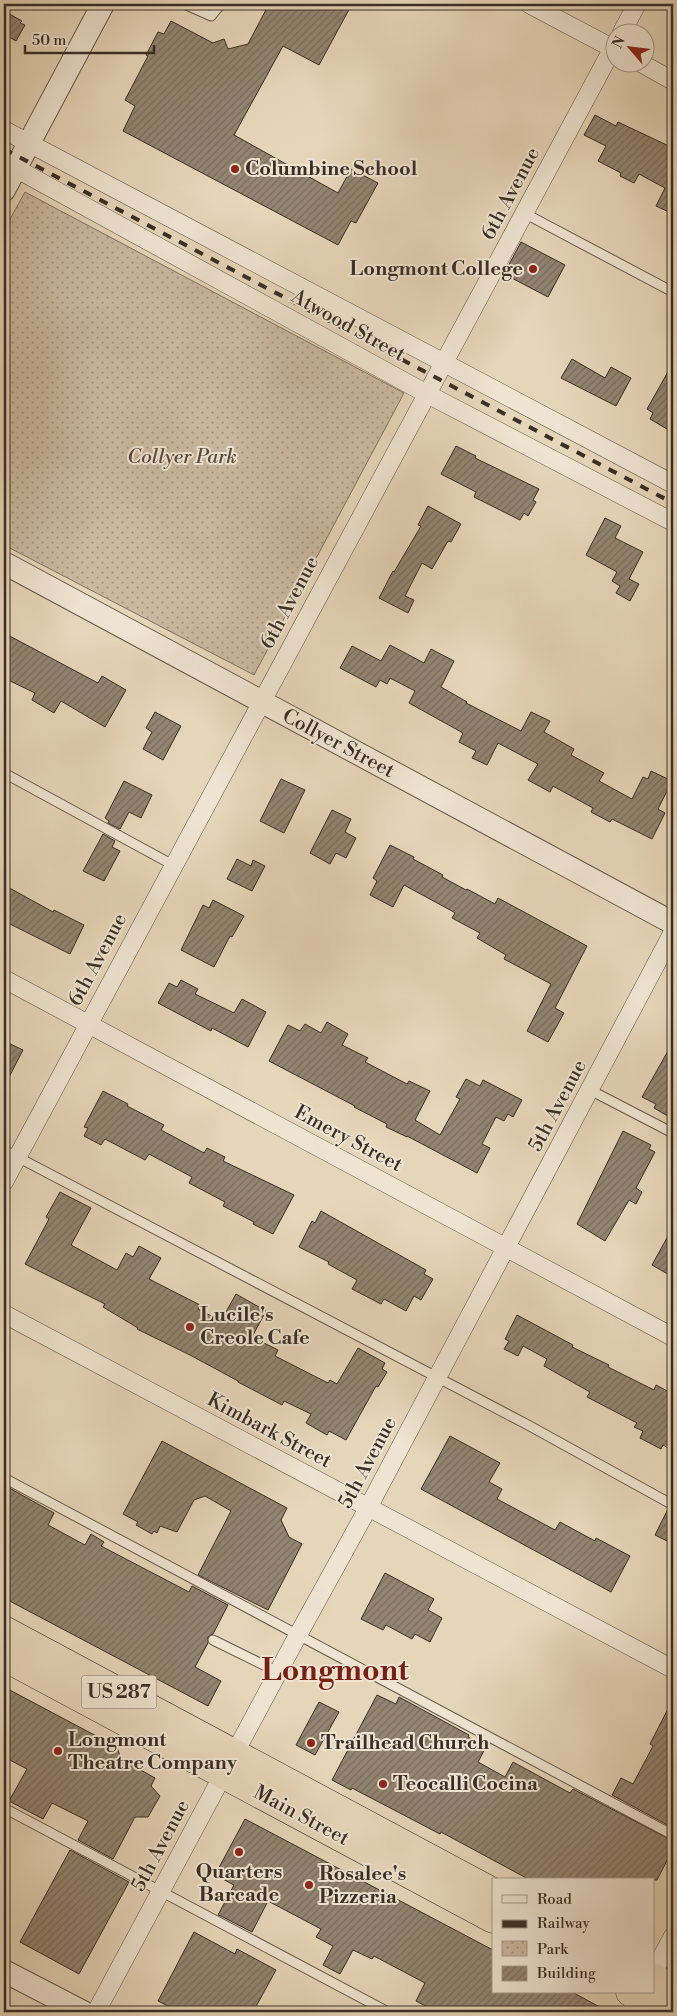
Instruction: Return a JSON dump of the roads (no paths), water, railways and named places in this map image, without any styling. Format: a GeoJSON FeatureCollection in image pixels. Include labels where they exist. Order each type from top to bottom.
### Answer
{"type":"FeatureCollection","features":[{"type":"Feature","properties":{"kind":"highway","name":"Main Street"},"geometry":{"type":"LineString","coordinates":[[4,1630],[492,1918]]}},
{"type":"Feature","properties":{"kind":"highway","name":"Main Street"},"geometry":{"type":"LineString","coordinates":[[4,1656],[492,1892]]}},
{"type":"Feature","properties":{"kind":"highway"},"geometry":{"type":"LineString","coordinates":[[654,1991],[673,1988]]}},
{"type":"Feature","properties":{"kind":"highway"},"geometry":{"type":"LineString","coordinates":[[639,1994],[668,2012]]}},
{"type":"Feature","properties":{"kind":"street"},"geometry":{"type":"LineString","coordinates":[[4,190],[10,165],[28,144],[103,4]]}},
{"type":"Feature","properties":{"kind":"street"},"geometry":{"type":"LineString","coordinates":[[529,4],[604,43]]}},
{"type":"Feature","properties":{"kind":"street"},"geometry":{"type":"LineString","coordinates":[[627,22],[637,4]]}},
{"type":"Feature","properties":{"kind":"street","name":"6th Avenue"},"geometry":{"type":"LineString","coordinates":[[4,1182],[10,1153],[89,1024],[260,702],[604,66]]}},
{"type":"Feature","properties":{"kind":"street"},"geometry":{"type":"LineString","coordinates":[[654,70],[673,81]]}},
{"type":"Feature","properties":{"kind":"street","name":"Atwood Street"},"geometry":{"type":"LineString","coordinates":[[4,130],[673,484]]}},
{"type":"Feature","properties":{"kind":"street","name":"Atwood Street"},"geometry":{"type":"LineString","coordinates":[[10,165],[427,394],[673,522]]}},
{"type":"Feature","properties":{"kind":"street","name":"Collyer Street"},"geometry":{"type":"LineString","coordinates":[[4,563],[673,924]]}},
{"type":"Feature","properties":{"kind":"street","name":"5th Avenue"},"geometry":{"type":"LineString","coordinates":[[96,2012],[368,1508],[673,932]]}},
{"type":"Feature","properties":{"kind":"street","name":"Emery Street"},"geometry":{"type":"LineString","coordinates":[[4,979],[673,1336]]}},
{"type":"Feature","properties":{"kind":"street","name":"Kimbark Street"},"geometry":{"type":"LineString","coordinates":[[4,1314],[673,1669]]}},
{"type":"Feature","properties":{"kind":"street"},"geometry":{"type":"LineString","coordinates":[[654,1971],[673,1936]]}},
{"type":"Feature","properties":{"kind":"street"},"geometry":{"type":"LineString","coordinates":[[4,1970],[83,2012]]}},
{"type":"Feature","properties":{"kind":"lane"},"geometry":{"type":"LineString","coordinates":[[184,4],[202,14],[211,16],[221,4]]}},
{"type":"Feature","properties":{"kind":"lane"},"geometry":{"type":"LineString","coordinates":[[524,213],[673,292]]}},
{"type":"Feature","properties":{"kind":"lane"},"geometry":{"type":"LineString","coordinates":[[4,774],[174,865]]}},
{"type":"Feature","properties":{"kind":"lane"},"geometry":{"type":"LineString","coordinates":[[590,1090],[673,1133]]}},
{"type":"Feature","properties":{"kind":"lane"},"geometry":{"type":"LineString","coordinates":[[10,1153],[528,1425],[673,1505]]}},
{"type":"Feature","properties":{"kind":"lane"},"geometry":{"type":"LineString","coordinates":[[4,1478],[673,1835]]}},
{"type":"Feature","properties":{"kind":"lane"},"geometry":{"type":"LineString","coordinates":[[213,1640],[278,1672]]}},
{"type":"Feature","properties":{"kind":"lane"},"geometry":{"type":"LineString","coordinates":[[4,1808],[388,2012]]}},
{"type":"Feature","properties":{"kind":"railway"},"geometry":{"type":"LineString","coordinates":[[4,149],[673,503]]}},
{"type":"Feature","properties":{"kind":"place","name":"Columbine School"},"geometry":{"type":"Point","coordinates":[235,169]}},
{"type":"Feature","properties":{"kind":"place","name":"Longmont College"},"geometry":{"type":"Point","coordinates":[533,269]}},
{"type":"Feature","properties":{"kind":"place","name":"Lucile's Creole Cafe"},"geometry":{"type":"Point","coordinates":[190,1327]}},
{"type":"Feature","properties":{"kind":"place","name":"Trailhead Church"},"geometry":{"type":"Point","coordinates":[311,1743]}},
{"type":"Feature","properties":{"kind":"place","name":"Longmont Theatre Company"},"geometry":{"type":"Point","coordinates":[58,1751]}},
{"type":"Feature","properties":{"kind":"place","name":"Teocalli Cocina"},"geometry":{"type":"Point","coordinates":[383,1784]}},
{"type":"Feature","properties":{"kind":"place","name":"Quarters Barcade"},"geometry":{"type":"Point","coordinates":[239,1852]}},
{"type":"Feature","properties":{"kind":"place","name":"Rosalee's Pizzeria"},"geometry":{"type":"Point","coordinates":[309,1885]}},
{"type":"Feature","properties":{"kind":"district","name":"Longmont"},"geometry":{"type":"Point","coordinates":[335,1671]}},
{"type":"Feature","properties":{"kind":"park label","name":"Collyer Park"},"geometry":{"type":"Point","coordinates":[182,457]}}]}
